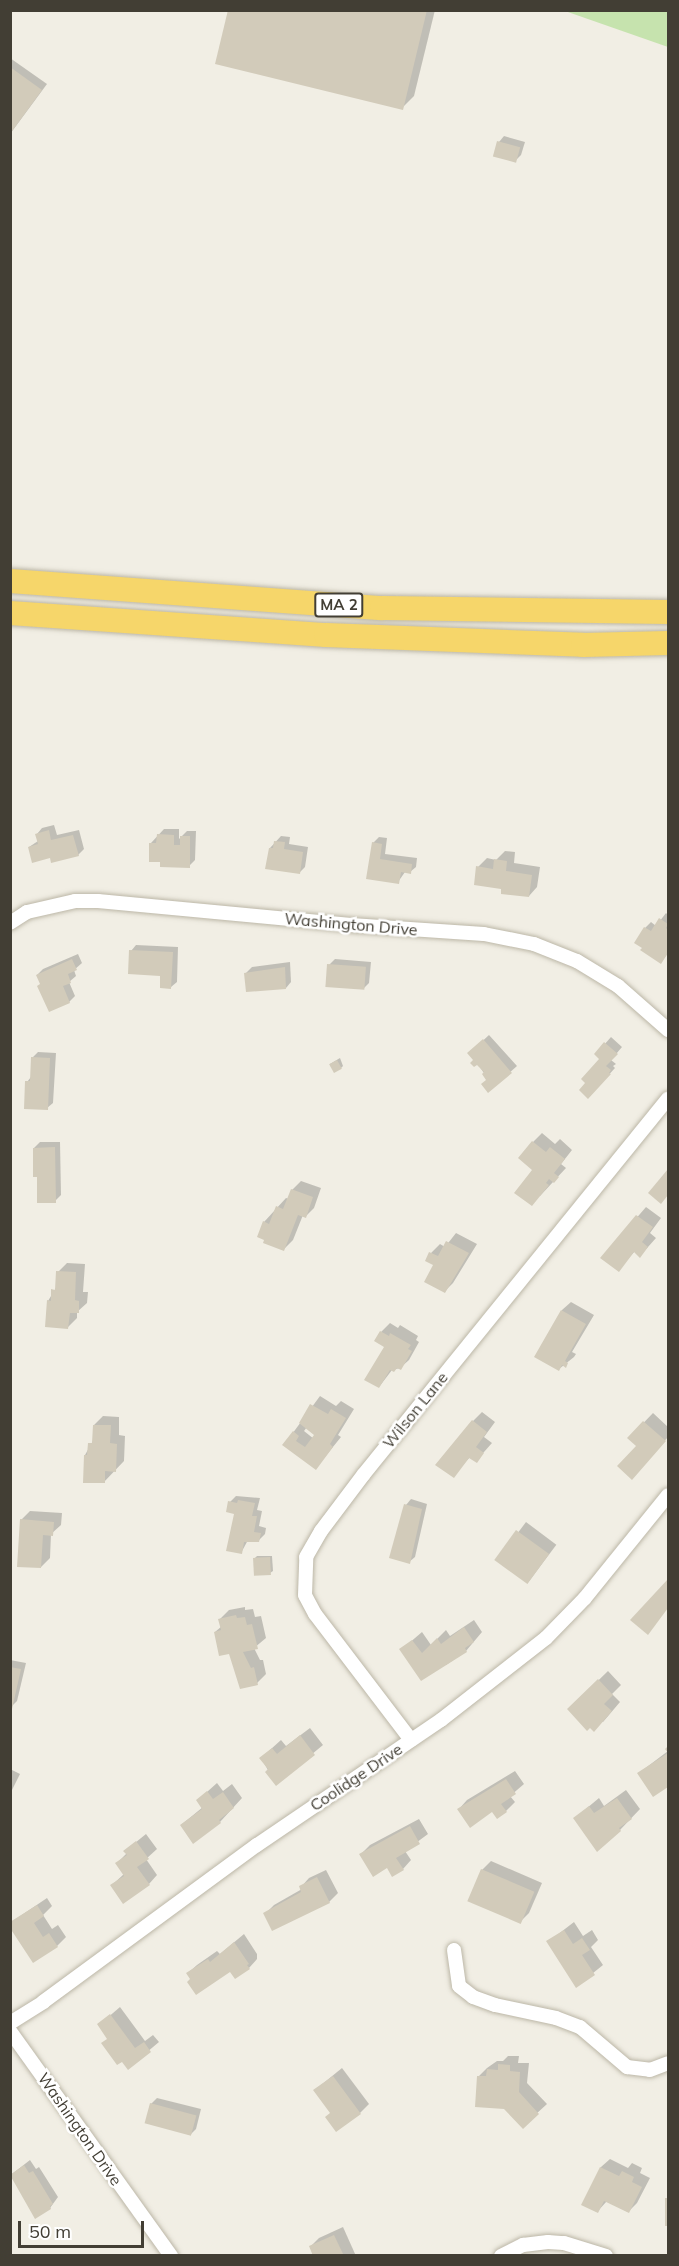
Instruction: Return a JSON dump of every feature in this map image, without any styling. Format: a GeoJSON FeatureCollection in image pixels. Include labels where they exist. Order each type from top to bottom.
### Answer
{"type":"FeatureCollection","features":[{"type":"Feature","properties":{"kind":"highway","name":"MA 2"},"geometry":{"type":"LineString","coordinates":[[10,581],[382,608],[669,612]]}},
{"type":"Feature","properties":{"kind":"highway","name":"MA 2"},"geometry":{"type":"LineString","coordinates":[[10,613],[338,635],[583,645],[669,643]]}},
{"type":"Feature","properties":{"kind":"street","name":"Washington Drive"},"geometry":{"type":"LineString","coordinates":[[10,923],[27,912],[75,901],[98,901],[351,925],[484,934],[534,944],[577,961],[618,986],[669,1030]]}},
{"type":"Feature","properties":{"kind":"street","name":"Wilson Lane"},"geometry":{"type":"LineString","coordinates":[[411,1740],[315,1614],[305,1595],[306,1557],[321,1531],[364,1474],[669,1099]]}},
{"type":"Feature","properties":{"kind":"street","name":"Coolidge Drive"},"geometry":{"type":"LineString","coordinates":[[10,2023],[87,1971],[257,1845],[441,1720],[561,1624],[669,1495]]}},
{"type":"Feature","properties":{"kind":"street"},"geometry":{"type":"LineString","coordinates":[[454,1950],[459,1986],[473,1997],[495,2005],[556,2018],[580,2027],[627,2067],[650,2070],[669,2063]]}},
{"type":"Feature","properties":{"kind":"street","name":"Washington Drive"},"geometry":{"type":"LineString","coordinates":[[10,2031],[171,2256]]}},
{"type":"Feature","properties":{"kind":"street"},"geometry":{"type":"LineString","coordinates":[[501,2256],[523,2245],[548,2241],[573,2245],[606,2256]]}},
{"type":"Feature","properties":{"kind":"green space"},"geometry":{"type":"Polygon","coordinates":[[[565,11],[668,11],[668,47],[565,11]]]}},
{"type":"Feature","properties":{"kind":"building"},"geometry":{"type":"Polygon","coordinates":[[[228,10],[427,10],[403,110],[215,64],[228,10]]]}},
{"type":"Feature","properties":{"kind":"building"},"geometry":{"type":"Polygon","coordinates":[[[10,67],[42,90],[10,134],[10,67]]]}},
{"type":"Feature","properties":{"kind":"building"},"geometry":{"type":"Polygon","coordinates":[[[497,141],[520,147],[516,163],[493,156],[497,141]]]}},
{"type":"Feature","properties":{"kind":"building"},"geometry":{"type":"Polygon","coordinates":[[[49,830],[51,840],[73,835],[79,856],[51,863],[50,858],[32,863],[28,847],[38,844],[35,834],[49,830]]]}},
{"type":"Feature","properties":{"kind":"building"},"geometry":{"type":"Polygon","coordinates":[[[157,834],[174,835],[174,845],[180,845],[180,836],[190,836],[190,868],[160,867],[160,862],[149,862],[149,843],[156,843],[157,834]]]}},
{"type":"Feature","properties":{"kind":"building"},"geometry":{"type":"Polygon","coordinates":[[[274,841],[285,842],[284,849],[303,852],[300,874],[265,869],[269,848],[273,848],[274,841]]]}},
{"type":"Feature","properties":{"kind":"building"},"geometry":{"type":"Polygon","coordinates":[[[372,842],[382,844],[380,859],[412,864],[411,874],[401,872],[399,884],[366,879],[372,842]]]}},
{"type":"Feature","properties":{"kind":"building"},"geometry":{"type":"Polygon","coordinates":[[[494,859],[507,861],[506,871],[532,875],[529,897],[501,894],[501,889],[474,885],[476,866],[493,869],[494,859]]]}},
{"type":"Feature","properties":{"kind":"building"},"geometry":{"type":"Polygon","coordinates":[[[659,918],[668,924],[666,928],[668,930],[668,953],[661,964],[640,950],[642,948],[634,943],[644,927],[651,931],[659,918]]]}},
{"type":"Feature","properties":{"kind":"building"},"geometry":{"type":"Polygon","coordinates":[[[129,950],[173,952],[171,989],[160,988],[160,976],[128,974],[129,950]]]}},
{"type":"Feature","properties":{"kind":"building"},"geometry":{"type":"Polygon","coordinates":[[[72,959],[77,970],[68,974],[71,983],[63,986],[70,1003],[49,1012],[37,986],[40,984],[36,975],[72,959]]]}},
{"type":"Feature","properties":{"kind":"building"},"geometry":{"type":"Polygon","coordinates":[[[327,964],[366,967],[364,990],[325,987],[327,964]]]}},
{"type":"Feature","properties":{"kind":"building"},"geometry":{"type":"Polygon","coordinates":[[[285,967],[286,989],[246,992],[244,973],[285,967]]]}},
{"type":"Feature","properties":{"kind":"building"},"geometry":{"type":"Polygon","coordinates":[[[483,1039],[512,1073],[488,1093],[481,1084],[486,1080],[482,1074],[484,1072],[477,1065],[474,1067],[470,1063],[473,1060],[467,1053],[483,1039]]]}},
{"type":"Feature","properties":{"kind":"building"},"geometry":{"type":"Polygon","coordinates":[[[604,1042],[618,1054],[606,1066],[611,1070],[609,1073],[611,1074],[588,1099],[579,1090],[585,1083],[581,1079],[599,1059],[594,1054],[604,1042]]]}},
{"type":"Feature","properties":{"kind":"building"},"geometry":{"type":"Polygon","coordinates":[[[31,1057],[50,1058],[48,1110],[24,1109],[25,1081],[30,1081],[31,1057]]]}},
{"type":"Feature","properties":{"kind":"building"},"geometry":{"type":"Polygon","coordinates":[[[337,1060],[342,1069],[334,1073],[329,1064],[337,1060]]]}},
{"type":"Feature","properties":{"kind":"building"},"geometry":{"type":"Polygon","coordinates":[[[532,1141],[546,1152],[550,1147],[565,1159],[554,1173],[559,1177],[554,1183],[549,1179],[546,1183],[549,1185],[532,1206],[514,1193],[532,1170],[518,1158],[532,1141]]]}},
{"type":"Feature","properties":{"kind":"building"},"geometry":{"type":"Polygon","coordinates":[[[55,1147],[56,1203],[37,1203],[37,1177],[33,1177],[33,1148],[55,1147]]]}},
{"type":"Feature","properties":{"kind":"building"},"geometry":{"type":"Polygon","coordinates":[[[668,1169],[668,1195],[661,1204],[648,1193],[668,1169]]]}},
{"type":"Feature","properties":{"kind":"building"},"geometry":{"type":"Polygon","coordinates":[[[291,1189],[313,1197],[306,1218],[298,1215],[284,1251],[263,1243],[264,1240],[257,1237],[263,1221],[269,1224],[276,1206],[283,1209],[291,1189]]]}},
{"type":"Feature","properties":{"kind":"building"},"geometry":{"type":"Polygon","coordinates":[[[636,1215],[653,1227],[642,1242],[648,1247],[640,1258],[634,1252],[619,1272],[600,1258],[636,1215]]]}},
{"type":"Feature","properties":{"kind":"building"},"geometry":{"type":"Polygon","coordinates":[[[446,1241],[469,1253],[445,1293],[424,1282],[433,1265],[425,1261],[429,1252],[438,1256],[446,1241]]]}},
{"type":"Feature","properties":{"kind":"building"},"geometry":{"type":"Polygon","coordinates":[[[56,1271],[76,1272],[75,1300],[79,1301],[79,1313],[70,1313],[68,1329],[45,1327],[47,1300],[51,1301],[51,1289],[55,1290],[56,1271]]]}},
{"type":"Feature","properties":{"kind":"building"},"geometry":{"type":"Polygon","coordinates":[[[561,1310],[586,1324],[565,1361],[568,1363],[566,1368],[562,1365],[559,1371],[534,1357],[561,1310]]]}},
{"type":"Feature","properties":{"kind":"building"},"geometry":{"type":"Polygon","coordinates":[[[380,1331],[389,1336],[390,1333],[411,1345],[408,1349],[412,1351],[401,1370],[397,1368],[394,1372],[390,1370],[379,1388],[364,1380],[384,1347],[374,1341],[380,1331]]]}},
{"type":"Feature","properties":{"kind":"building"},"geometry":{"type":"Polygon","coordinates":[[[310,1404],[328,1414],[331,1409],[346,1418],[330,1444],[333,1447],[316,1470],[282,1445],[293,1431],[299,1436],[296,1441],[305,1447],[314,1435],[299,1423],[310,1404]]]}},
{"type":"Feature","properties":{"kind":"building"},"geometry":{"type":"Polygon","coordinates":[[[472,1420],[487,1432],[476,1447],[484,1453],[477,1463],[469,1458],[454,1478],[435,1465],[472,1420]]]}},
{"type":"Feature","properties":{"kind":"building"},"geometry":{"type":"Polygon","coordinates":[[[643,1421],[666,1441],[632,1480],[617,1466],[636,1446],[627,1438],[643,1421]]]}},
{"type":"Feature","properties":{"kind":"building"},"geometry":{"type":"Polygon","coordinates":[[[93,1425],[111,1425],[110,1443],[117,1444],[116,1472],[105,1471],[105,1483],[83,1483],[84,1455],[87,1455],[88,1443],[92,1443],[93,1425]]]}},
{"type":"Feature","properties":{"kind":"building"},"geometry":{"type":"Polygon","coordinates":[[[238,1500],[255,1503],[252,1516],[257,1516],[254,1532],[261,1533],[259,1542],[244,1542],[242,1554],[226,1551],[234,1514],[226,1512],[228,1501],[237,1503],[238,1500]]]}},
{"type":"Feature","properties":{"kind":"building"},"geometry":{"type":"Polygon","coordinates":[[[404,1504],[422,1509],[410,1564],[389,1558],[404,1504]]]}},
{"type":"Feature","properties":{"kind":"building"},"geometry":{"type":"Polygon","coordinates":[[[20,1519],[54,1522],[53,1536],[43,1535],[41,1568],[17,1567],[20,1519]]]}},
{"type":"Feature","properties":{"kind":"building"},"geometry":{"type":"Polygon","coordinates":[[[516,1530],[549,1554],[527,1584],[494,1560],[516,1530]]]}},
{"type":"Feature","properties":{"kind":"building"},"geometry":{"type":"Polygon","coordinates":[[[270,1557],[271,1575],[254,1576],[253,1558],[270,1557]]]}},
{"type":"Feature","properties":{"kind":"building"},"geometry":{"type":"Polygon","coordinates":[[[668,1579],[668,1608],[648,1635],[630,1620],[668,1579]]]}},
{"type":"Feature","properties":{"kind":"building"},"geometry":{"type":"Polygon","coordinates":[[[236,1615],[237,1618],[245,1617],[247,1625],[252,1624],[258,1649],[243,1652],[251,1668],[254,1667],[258,1685],[240,1689],[229,1654],[219,1656],[214,1632],[221,1630],[218,1619],[236,1615]]]}},
{"type":"Feature","properties":{"kind":"building"},"geometry":{"type":"Polygon","coordinates":[[[464,1627],[474,1642],[465,1648],[467,1652],[421,1681],[399,1649],[412,1640],[422,1653],[437,1638],[441,1644],[464,1627]]]}},
{"type":"Feature","properties":{"kind":"building"},"geometry":{"type":"Polygon","coordinates":[[[10,1667],[21,1669],[12,1709],[10,1709],[10,1667]]]}},
{"type":"Feature","properties":{"kind":"building"},"geometry":{"type":"Polygon","coordinates":[[[598,1679],[613,1695],[604,1704],[612,1711],[594,1732],[590,1728],[587,1731],[567,1709],[598,1679]]]}},
{"type":"Feature","properties":{"kind":"building"},"geometry":{"type":"Polygon","coordinates":[[[300,1735],[315,1755],[276,1786],[265,1772],[268,1769],[259,1758],[272,1748],[277,1754],[300,1735]]]}},
{"type":"Feature","properties":{"kind":"building"},"geometry":{"type":"Polygon","coordinates":[[[668,1753],[668,1787],[653,1797],[637,1773],[668,1753]]]}},
{"type":"Feature","properties":{"kind":"building"},"geometry":{"type":"Polygon","coordinates":[[[506,1779],[516,1794],[501,1804],[507,1812],[497,1819],[492,1812],[470,1828],[457,1809],[506,1779]]]}},
{"type":"Feature","properties":{"kind":"building"},"geometry":{"type":"Polygon","coordinates":[[[207,1791],[213,1799],[223,1792],[234,1808],[219,1820],[221,1823],[193,1844],[180,1825],[202,1809],[196,1800],[207,1791]]]}},
{"type":"Feature","properties":{"kind":"building"},"geometry":{"type":"Polygon","coordinates":[[[617,1798],[632,1819],[619,1828],[621,1831],[597,1852],[573,1818],[589,1806],[594,1813],[617,1798]]]}},
{"type":"Feature","properties":{"kind":"building"},"geometry":{"type":"Polygon","coordinates":[[[410,1826],[420,1844],[396,1858],[404,1870],[392,1877],[387,1868],[373,1877],[359,1854],[410,1826]]]}},
{"type":"Feature","properties":{"kind":"building"},"geometry":{"type":"Polygon","coordinates":[[[136,1841],[149,1859],[137,1867],[150,1885],[123,1904],[110,1885],[124,1876],[115,1863],[127,1855],[123,1851],[136,1841]]]}},
{"type":"Feature","properties":{"kind":"building"},"geometry":{"type":"Polygon","coordinates":[[[481,1869],[534,1892],[521,1924],[467,1901],[481,1869]]]}},
{"type":"Feature","properties":{"kind":"building"},"geometry":{"type":"Polygon","coordinates":[[[317,1877],[330,1903],[272,1931],[263,1913],[301,1892],[299,1886],[317,1877]]]}},
{"type":"Feature","properties":{"kind":"building"},"geometry":{"type":"Polygon","coordinates":[[[37,1905],[44,1916],[34,1923],[43,1937],[49,1933],[58,1947],[33,1963],[10,1928],[10,1922],[37,1905]]]}},
{"type":"Feature","properties":{"kind":"building"},"geometry":{"type":"Polygon","coordinates":[[[564,1930],[573,1944],[582,1938],[590,1950],[582,1955],[595,1975],[576,1988],[546,1941],[564,1930]]]}},
{"type":"Feature","properties":{"kind":"building"},"geometry":{"type":"Polygon","coordinates":[[[234,1942],[250,1969],[235,1979],[230,1972],[196,1995],[187,1982],[190,1979],[186,1973],[208,1959],[210,1962],[234,1942]]]}},
{"type":"Feature","properties":{"kind":"building"},"geometry":{"type":"Polygon","coordinates":[[[110,2014],[135,2048],[144,2042],[151,2052],[128,2070],[122,2062],[117,2065],[101,2043],[107,2039],[97,2024],[110,2014]]]}},
{"type":"Feature","properties":{"kind":"building"},"geometry":{"type":"Polygon","coordinates":[[[498,2064],[510,2065],[510,2071],[520,2072],[519,2092],[539,2114],[523,2129],[504,2109],[475,2107],[477,2076],[486,2076],[487,2069],[498,2070],[498,2064]]]}},
{"type":"Feature","properties":{"kind":"building"},"geometry":{"type":"Polygon","coordinates":[[[333,2076],[361,2114],[336,2132],[325,2117],[330,2113],[313,2090],[333,2076]]]}},
{"type":"Feature","properties":{"kind":"building"},"geometry":{"type":"Polygon","coordinates":[[[150,2103],[196,2115],[191,2136],[145,2123],[150,2103]]]}},
{"type":"Feature","properties":{"kind":"building"},"geometry":{"type":"Polygon","coordinates":[[[24,2165],[29,2173],[33,2171],[53,2204],[50,2206],[51,2209],[35,2219],[10,2175],[24,2165]]]}},
{"type":"Feature","properties":{"kind":"building"},"geometry":{"type":"Polygon","coordinates":[[[600,2167],[619,2176],[622,2171],[634,2177],[632,2182],[642,2187],[629,2213],[604,2201],[598,2213],[581,2205],[600,2167]]]}},
{"type":"Feature","properties":{"kind":"building"},"geometry":{"type":"Polygon","coordinates":[[[665,2198],[668,2198],[668,2226],[665,2226],[665,2198]]]}},
{"type":"Feature","properties":{"kind":"building"},"geometry":{"type":"Polygon","coordinates":[[[334,2235],[344,2256],[313,2256],[309,2246],[334,2235]]]}}]}
